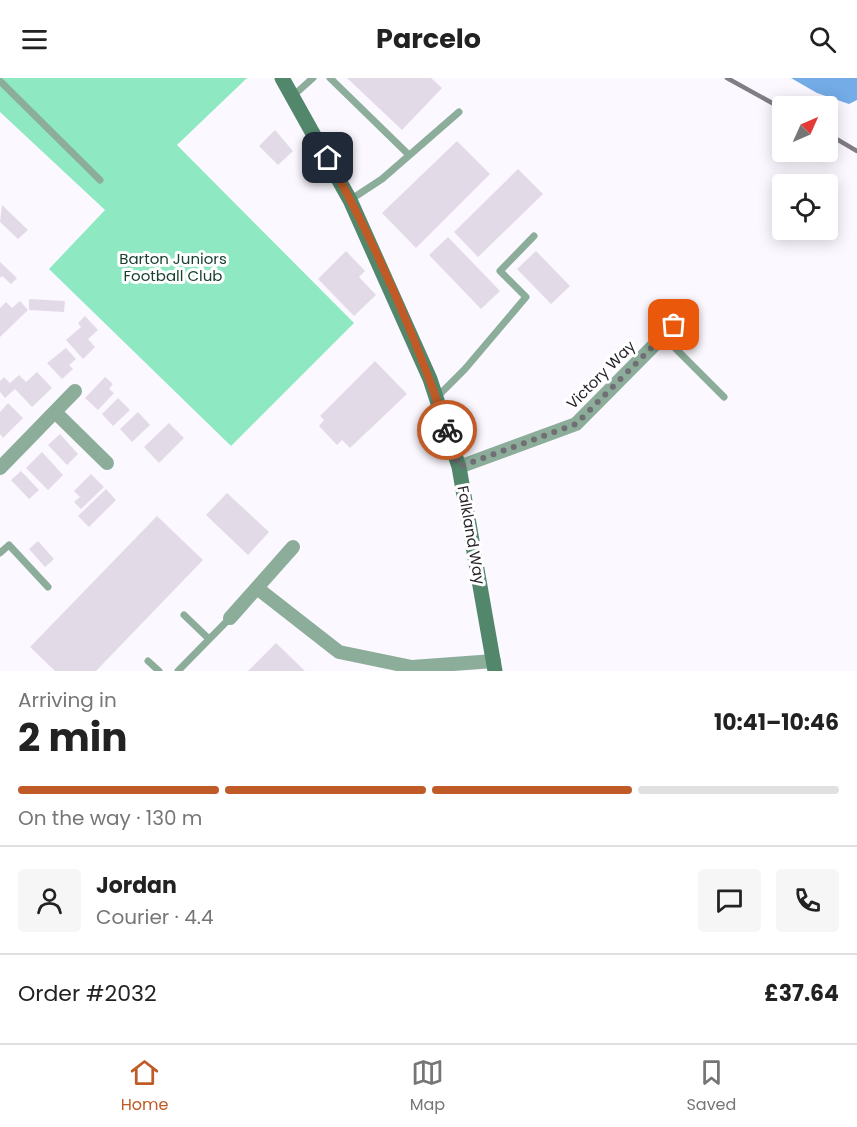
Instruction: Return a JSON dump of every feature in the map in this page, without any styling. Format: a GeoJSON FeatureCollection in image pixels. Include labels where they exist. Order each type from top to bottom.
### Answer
{"type":"FeatureCollection","features":[{"type":"Feature","properties":{"kind":"street","name":"Falkland Way"},"geometry":{"type":"LineString","coordinates":[[282,78],[294,95],[350,200],[436,398],[459,467],[494,666]]}},
{"type":"Feature","properties":{"kind":"street","name":"Victory Way"},"geometry":{"type":"LineString","coordinates":[[459,467],[576,424],[686,314]]}},
{"type":"Feature","properties":{"kind":"street"},"geometry":{"type":"LineString","coordinates":[[0,468],[75,391]]}},
{"type":"Feature","properties":{"kind":"street"},"geometry":{"type":"LineString","coordinates":[[55,412],[107,463]]}},
{"type":"Feature","properties":{"kind":"street"},"geometry":{"type":"LineString","coordinates":[[230,618],[292,547]]}},
{"type":"Feature","properties":{"kind":"street"},"geometry":{"type":"LineString","coordinates":[[257,588],[339,652],[412,669],[494,666]]}},
{"type":"Feature","properties":{"kind":"lane"},"geometry":{"type":"LineString","coordinates":[[294,95],[313,78]]}},
{"type":"Feature","properties":{"kind":"lane"},"geometry":{"type":"LineString","coordinates":[[330,78],[409,155]]}},
{"type":"Feature","properties":{"kind":"lane"},"geometry":{"type":"LineString","coordinates":[[0,81],[100,180]]}},
{"type":"Feature","properties":{"kind":"lane"},"geometry":{"type":"LineString","coordinates":[[350,200],[382,179],[459,112]]}},
{"type":"Feature","properties":{"kind":"lane"},"geometry":{"type":"LineString","coordinates":[[436,398],[465,369],[526,297],[500,271],[534,236]]}},
{"type":"Feature","properties":{"kind":"lane"},"geometry":{"type":"LineString","coordinates":[[663,336],[724,397]]}},
{"type":"Feature","properties":{"kind":"lane"},"geometry":{"type":"LineString","coordinates":[[0,553],[9,545],[48,587]]}},
{"type":"Feature","properties":{"kind":"lane"},"geometry":{"type":"LineString","coordinates":[[184,615],[209,639]]}},
{"type":"Feature","properties":{"kind":"lane"},"geometry":{"type":"LineString","coordinates":[[178,671],[230,618]]}},
{"type":"Feature","properties":{"kind":"lane"},"geometry":{"type":"LineString","coordinates":[[148,661],[159,671]]}},
{"type":"Feature","properties":{"kind":"green space","name":"Barton Juniors Football Club"},"geometry":{"type":"Polygon","coordinates":[[[0,78],[247,78],[177,145],[354,323],[231,446],[49,269],[105,210],[0,112],[0,78]]]}},
{"type":"Feature","properties":{"kind":"water"},"geometry":{"type":"Polygon","coordinates":[[[791,78],[857,78],[857,100],[849,104],[838,100],[838,96],[817,93],[791,78]]]}},
{"type":"Feature","properties":{"kind":"building"},"geometry":{"type":"Polygon","coordinates":[[[347,78],[431,78],[442,88],[402,130],[347,78]]]}},
{"type":"Feature","properties":{"kind":"building"},"geometry":{"type":"Polygon","coordinates":[[[275,130],[293,151],[278,165],[259,146],[275,130]]]}},
{"type":"Feature","properties":{"kind":"building"},"geometry":{"type":"Polygon","coordinates":[[[457,141],[490,174],[416,248],[382,213],[457,141]]]}},
{"type":"Feature","properties":{"kind":"building"},"geometry":{"type":"Polygon","coordinates":[[[518,169],[543,194],[478,257],[454,232],[518,169]]]}},
{"type":"Feature","properties":{"kind":"building"},"geometry":{"type":"Polygon","coordinates":[[[2,205],[28,230],[18,239],[0,222],[2,205]]]}},
{"type":"Feature","properties":{"kind":"building"},"geometry":{"type":"Polygon","coordinates":[[[448,237],[500,291],[481,309],[429,255],[448,237]]]}},
{"type":"Feature","properties":{"kind":"building"},"geometry":{"type":"Polygon","coordinates":[[[346,251],[365,271],[359,277],[376,295],[354,316],[318,279],[346,251]]]}},
{"type":"Feature","properties":{"kind":"building"},"geometry":{"type":"Polygon","coordinates":[[[536,251],[570,286],[551,304],[517,269],[536,251]]]}},
{"type":"Feature","properties":{"kind":"building"},"geometry":{"type":"Polygon","coordinates":[[[0,262],[17,278],[11,284],[2,276],[0,278],[0,262]]]}},
{"type":"Feature","properties":{"kind":"building"},"geometry":{"type":"Polygon","coordinates":[[[29,299],[65,301],[64,312],[29,310],[29,299]]]}},
{"type":"Feature","properties":{"kind":"building"},"geometry":{"type":"Polygon","coordinates":[[[20,301],[28,310],[0,337],[0,308],[6,302],[12,308],[20,301]]]}},
{"type":"Feature","properties":{"kind":"building"},"geometry":{"type":"Polygon","coordinates":[[[85,316],[98,330],[88,339],[95,347],[83,359],[66,340],[81,327],[78,323],[85,316]]]}},
{"type":"Feature","properties":{"kind":"building"},"geometry":{"type":"Polygon","coordinates":[[[66,348],[76,359],[69,365],[73,369],[62,379],[47,363],[66,348]]]}},
{"type":"Feature","properties":{"kind":"building"},"geometry":{"type":"Polygon","coordinates":[[[375,361],[407,394],[350,448],[342,440],[337,445],[319,426],[324,420],[320,416],[375,361]]]}},
{"type":"Feature","properties":{"kind":"building"},"geometry":{"type":"Polygon","coordinates":[[[37,372],[52,388],[32,407],[15,389],[5,398],[0,392],[0,381],[4,377],[10,383],[19,375],[26,382],[37,372]]]}},
{"type":"Feature","properties":{"kind":"building"},"geometry":{"type":"Polygon","coordinates":[[[105,377],[113,384],[109,389],[114,393],[98,410],[85,398],[105,377]]]}},
{"type":"Feature","properties":{"kind":"building"},"geometry":{"type":"Polygon","coordinates":[[[118,398],[130,410],[113,426],[102,414],[118,398]]]}},
{"type":"Feature","properties":{"kind":"building"},"geometry":{"type":"Polygon","coordinates":[[[8,403],[23,418],[3,438],[0,434],[0,412],[8,403]]]}},
{"type":"Feature","properties":{"kind":"building"},"geometry":{"type":"Polygon","coordinates":[[[138,412],[150,425],[132,442],[120,429],[138,412]]]}},
{"type":"Feature","properties":{"kind":"building"},"geometry":{"type":"Polygon","coordinates":[[[169,423],[184,438],[159,463],[144,447],[169,423]]]}},
{"type":"Feature","properties":{"kind":"building"},"geometry":{"type":"Polygon","coordinates":[[[60,434],[78,454],[67,465],[48,445],[60,434]]]}},
{"type":"Feature","properties":{"kind":"building"},"geometry":{"type":"Polygon","coordinates":[[[42,452],[63,475],[48,490],[26,468],[42,452]]]}},
{"type":"Feature","properties":{"kind":"building"},"geometry":{"type":"Polygon","coordinates":[[[21,471],[39,490],[29,499],[11,480],[21,471]]]}},
{"type":"Feature","properties":{"kind":"building"},"geometry":{"type":"Polygon","coordinates":[[[91,474],[104,487],[81,509],[74,502],[80,497],[74,491],[91,474]]]}},
{"type":"Feature","properties":{"kind":"building"},"geometry":{"type":"Polygon","coordinates":[[[106,489],[116,500],[89,527],[78,516],[106,489]]]}},
{"type":"Feature","properties":{"kind":"building"},"geometry":{"type":"Polygon","coordinates":[[[227,493],[269,532],[248,555],[206,515],[227,493]]]}},
{"type":"Feature","properties":{"kind":"building"},"geometry":{"type":"Polygon","coordinates":[[[157,516],[203,560],[96,671],[55,671],[30,647],[157,516]]]}},
{"type":"Feature","properties":{"kind":"building"},"geometry":{"type":"Polygon","coordinates":[[[38,541],[54,559],[45,567],[29,549],[38,541]]]}},
{"type":"Feature","properties":{"kind":"building"},"geometry":{"type":"Polygon","coordinates":[[[276,643],[305,671],[248,671],[276,643]]]}},
{"type":"Feature","properties":{"kind":"railway"},"geometry":{"type":"LineString","coordinates":[[727,78],[772,103]]}},
{"type":"Feature","properties":{"kind":"railway"},"geometry":{"type":"LineString","coordinates":[[838,140],[857,151]]}},
{"type":"Feature","properties":{"kind":"way so far"},"geometry":{"type":"LineString","coordinates":[[447,430],[459,467],[576,424],[674,325]]}},
{"type":"Feature","properties":{"kind":"route"},"geometry":{"type":"LineString","coordinates":[[328,158],[350,200],[430,379],[447,430]]}}]}
